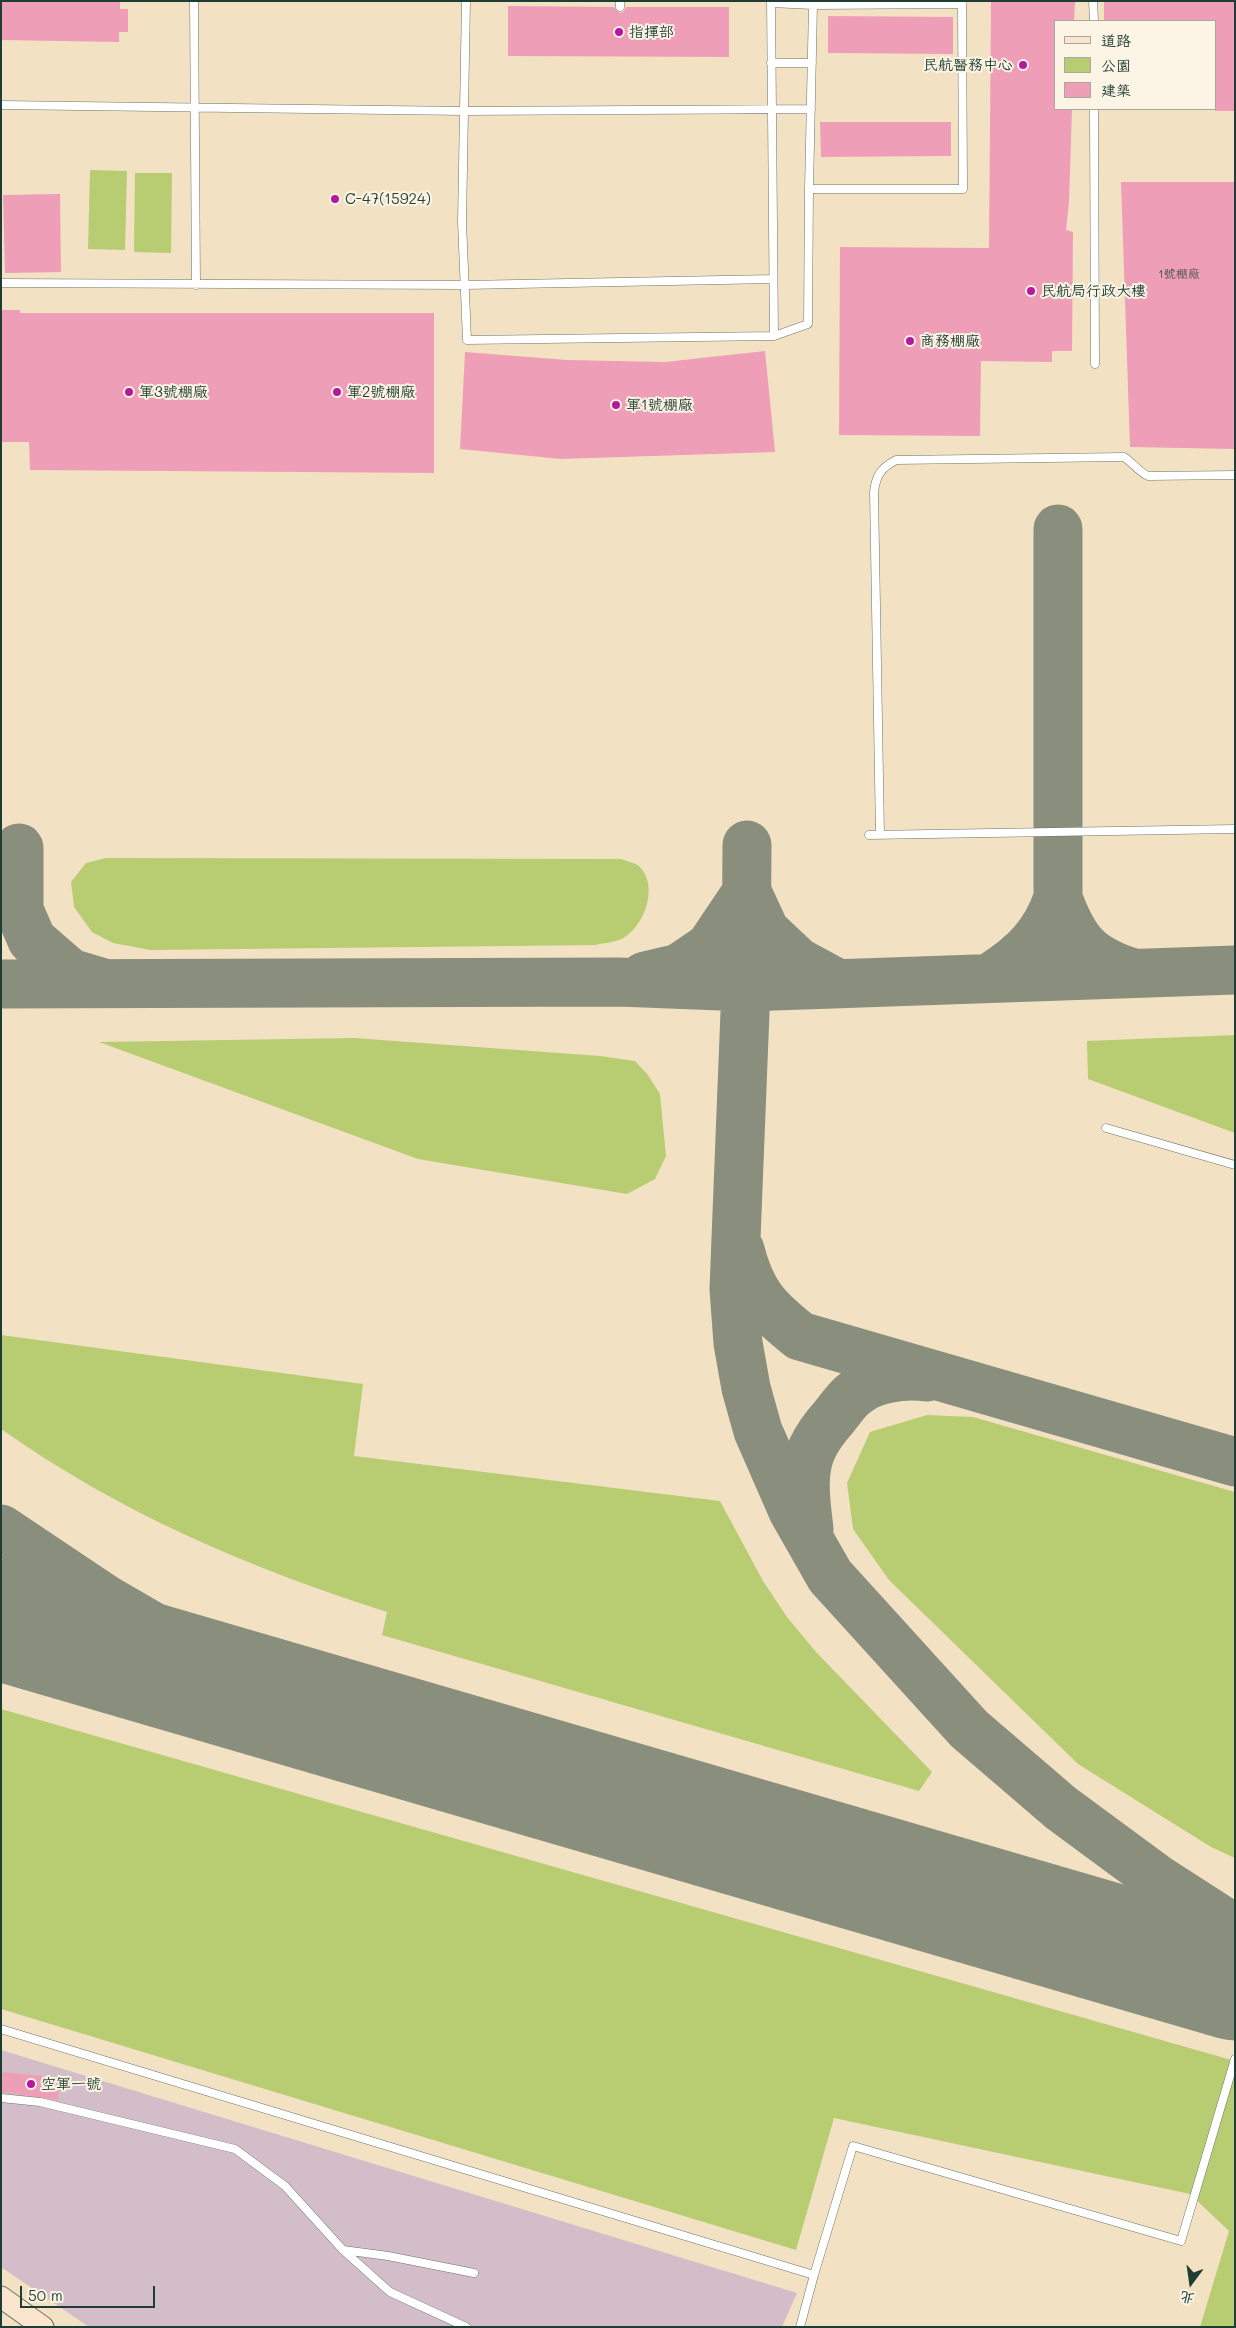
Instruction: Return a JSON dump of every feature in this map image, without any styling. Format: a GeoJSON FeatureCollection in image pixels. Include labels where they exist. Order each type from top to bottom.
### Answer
{"type":"FeatureCollection","features":[{"type":"Feature","properties":{"kind":"main road"},"geometry":{"type":"LineString","coordinates":[[1,2297],[43,2327]]}},
{"type":"Feature","properties":{"kind":"lane"},"geometry":{"type":"LineString","coordinates":[[194,1],[196,284]]}},
{"type":"Feature","properties":{"kind":"lane"},"geometry":{"type":"LineString","coordinates":[[466,1],[462,222],[468,340],[774,336],[808,324],[809,189],[814,3]]}},
{"type":"Feature","properties":{"kind":"lane"},"geometry":{"type":"LineString","coordinates":[[1093,1],[1094,20]]}},
{"type":"Feature","properties":{"kind":"lane"},"geometry":{"type":"LineString","coordinates":[[774,336],[771,2],[962,4],[963,189],[809,189]]}},
{"type":"Feature","properties":{"kind":"lane"},"geometry":{"type":"LineString","coordinates":[[771,63],[812,63]]}},
{"type":"Feature","properties":{"kind":"lane"},"geometry":{"type":"LineString","coordinates":[[1,104],[464,111],[811,109]]}},
{"type":"Feature","properties":{"kind":"lane"},"geometry":{"type":"LineString","coordinates":[[1094,110],[1095,364]]}},
{"type":"Feature","properties":{"kind":"lane"},"geometry":{"type":"LineString","coordinates":[[1,283],[465,285],[773,280]]}},
{"type":"Feature","properties":{"kind":"lane"},"geometry":{"type":"LineString","coordinates":[[880,835],[874,492],[875,478],[883,467],[896,460],[1124,457],[1132,462],[1138,471],[1148,476],[1235,475]]}},
{"type":"Feature","properties":{"kind":"lane"},"geometry":{"type":"LineString","coordinates":[[869,835],[1235,829]]}},
{"type":"Feature","properties":{"kind":"lane"},"geometry":{"type":"LineString","coordinates":[[1106,1128],[1235,1165]]}},
{"type":"Feature","properties":{"kind":"lane"},"geometry":{"type":"LineString","coordinates":[[1,2029],[814,2275]]}},
{"type":"Feature","properties":{"kind":"lane"},"geometry":{"type":"LineString","coordinates":[[802,2326],[814,2275],[853,2146],[1181,2241],[1235,2059]]}},
{"type":"Feature","properties":{"kind":"lane"},"geometry":{"type":"LineString","coordinates":[[1,2098],[40,2102],[235,2149],[285,2186],[343,2250],[390,2292],[466,2327]]}},
{"type":"Feature","properties":{"kind":"lane"},"geometry":{"type":"LineString","coordinates":[[343,2250],[388,2256],[474,2273]]}},
{"type":"Feature","properties":{"kind":"shaded area"},"geometry":{"type":"Polygon","coordinates":[[[1,2050],[797,2293],[782,2327],[89,2327],[1,2267],[1,2050]]]}},
{"type":"Feature","properties":{"kind":"green space"},"geometry":{"type":"Polygon","coordinates":[[[90,170],[127,171],[125,250],[88,249],[90,170]]]}},
{"type":"Feature","properties":{"kind":"green space"},"geometry":{"type":"Polygon","coordinates":[[[135,173],[172,173],[171,253],[134,252],[135,173]]]}},
{"type":"Feature","properties":{"kind":"green space"},"geometry":{"type":"Polygon","coordinates":[[[106,858],[621,859],[639,866],[645,874],[649,893],[643,914],[632,931],[619,940],[595,945],[150,950],[113,943],[92,932],[74,907],[71,882],[86,863],[106,858]]]}},
{"type":"Feature","properties":{"kind":"green space"},"geometry":{"type":"Polygon","coordinates":[[[1235,1035],[1235,1133],[1088,1079],[1087,1041],[1235,1035]]]}},
{"type":"Feature","properties":{"kind":"green space"},"geometry":{"type":"Polygon","coordinates":[[[354,1038],[600,1056],[635,1061],[648,1075],[660,1094],[666,1156],[655,1179],[627,1194],[418,1159],[99,1042],[354,1038]]]}},
{"type":"Feature","properties":{"kind":"green space"},"geometry":{"type":"Polygon","coordinates":[[[1,1335],[363,1384],[354,1456],[720,1501],[763,1581],[787,1617],[816,1652],[932,1772],[919,1791],[382,1635],[387,1612],[335,1595],[235,1557],[187,1536],[93,1487],[1,1429],[1,1335]]]}},
{"type":"Feature","properties":{"kind":"green space"},"geometry":{"type":"Polygon","coordinates":[[[927,1415],[973,1417],[1235,1492],[1235,1858],[1211,1847],[1078,1764],[889,1580],[853,1529],[847,1483],[870,1432],[927,1415]]]}},
{"type":"Feature","properties":{"kind":"green space"},"geometry":{"type":"Polygon","coordinates":[[[1,1709],[1235,2061],[1235,2327],[1200,2327],[1229,2231],[1190,2194],[834,2118],[796,2250],[1,2009],[1,1709]]]}},
{"type":"Feature","properties":{"kind":"building"},"geometry":{"type":"Polygon","coordinates":[[[1,1],[120,1],[120,9],[128,9],[128,32],[119,32],[119,42],[1,40],[1,1]]]}},
{"type":"Feature","properties":{"kind":"building"},"geometry":{"type":"Polygon","coordinates":[[[991,1],[1075,1],[1074,20],[1054,20],[1054,110],[1072,110],[1069,202],[1066,230],[1073,232],[1072,351],[1052,351],[1052,362],[981,361],[980,436],[839,435],[840,247],[989,248],[991,1]]]}},
{"type":"Feature","properties":{"kind":"building"},"geometry":{"type":"Polygon","coordinates":[[[1104,1],[1235,1],[1235,111],[1215,111],[1216,20],[1104,20],[1104,1]]]}},
{"type":"Feature","properties":{"kind":"building","name":"指揮部"},"geometry":{"type":"Polygon","coordinates":[[[508,6],[614,7],[620,13],[626,7],[729,7],[729,57],[508,56],[508,6]]]}},
{"type":"Feature","properties":{"kind":"building"},"geometry":{"type":"Polygon","coordinates":[[[828,16],[953,17],[953,54],[828,53],[828,16]]]}},
{"type":"Feature","properties":{"kind":"building"},"geometry":{"type":"Polygon","coordinates":[[[820,122],[951,122],[951,156],[821,157],[820,122]]]}},
{"type":"Feature","properties":{"kind":"building"},"geometry":{"type":"Polygon","coordinates":[[[1121,182],[1235,182],[1235,449],[1130,447],[1121,182]]]}},
{"type":"Feature","properties":{"kind":"building"},"geometry":{"type":"Polygon","coordinates":[[[60,194],[61,272],[5,273],[3,195],[60,194]]]}},
{"type":"Feature","properties":{"kind":"building"},"geometry":{"type":"Polygon","coordinates":[[[1,310],[20,310],[20,313],[434,313],[434,473],[30,470],[29,442],[1,442],[1,310]]]}},
{"type":"Feature","properties":{"kind":"building","name":"軍1號棚廠"},"geometry":{"type":"Polygon","coordinates":[[[765,351],[775,452],[561,459],[460,449],[465,352],[567,360],[665,362],[765,351]]]}},
{"type":"Feature","properties":{"kind":"building","name":"空軍一號"},"geometry":{"type":"Polygon","coordinates":[[[3,2072],[60,2078],[58,2100],[1,2092],[3,2072]]]}},
{"type":"Feature","properties":{"kind":"taxiway"},"geometry":{"type":"LineString","coordinates":[[1058,529],[1058,898]]}},
{"type":"Feature","properties":{"kind":"taxiway"},"geometry":{"type":"LineString","coordinates":[[747,845],[746,987],[734,1289],[738,1343],[746,1388],[758,1431],[793,1511],[830,1576],[969,1729],[1061,1808],[1156,1878],[1235,1929]]}},
{"type":"Feature","properties":{"kind":"taxiway"},"geometry":{"type":"LineString","coordinates":[[19,848],[19,910],[32,940],[70,973],[100,982]]}},
{"type":"Feature","properties":{"kind":"taxiway"},"geometry":{"type":"LineString","coordinates":[[747,892],[765,931],[798,962],[837,983]]}},
{"type":"Feature","properties":{"kind":"taxiway"},"geometry":{"type":"LineString","coordinates":[[645,976],[679,968],[710,947],[747,892]]}},
{"type":"Feature","properties":{"kind":"taxiway"},"geometry":{"type":"LineString","coordinates":[[991,977],[1014,961],[1032,944],[1047,923],[1058,898],[1070,926],[1085,947],[1105,962],[1133,973]]}},
{"type":"Feature","properties":{"kind":"taxiway"},"geometry":{"type":"LineString","coordinates":[[1,984],[619,982],[746,987],[1235,970]]}},
{"type":"Feature","properties":{"kind":"taxiway"},"geometry":{"type":"LineString","coordinates":[[740,1250],[749,1278],[761,1299],[769,1309],[800,1336],[1235,1462]]}},
{"type":"Feature","properties":{"kind":"taxiway"},"geometry":{"type":"LineString","coordinates":[[809,1529],[805,1488],[806,1468],[812,1449],[828,1424],[851,1396],[870,1384],[888,1378],[927,1377]]}},
{"type":"Feature","properties":{"kind":"taxiway"},"geometry":{"type":"LineString","coordinates":[[1,1529],[107,1600],[207,1658],[343,1719]]}},
{"type":"Feature","properties":{"kind":"runway"},"geometry":{"type":"LineString","coordinates":[[1,1620],[1235,1980]]}},
{"type":"Feature","properties":{"kind":"place","name":"指揮部"},"geometry":{"type":"Point","coordinates":[619,32]}},
{"type":"Feature","properties":{"kind":"place","name":"民航醫務中心"},"geometry":{"type":"Point","coordinates":[1023,65]}},
{"type":"Feature","properties":{"kind":"place","name":"C-47(15924)"},"geometry":{"type":"Point","coordinates":[335,199]}},
{"type":"Feature","properties":{"kind":"place","name":"民航局行政大樓"},"geometry":{"type":"Point","coordinates":[1031,291]}},
{"type":"Feature","properties":{"kind":"place","name":"商務棚廠"},"geometry":{"type":"Point","coordinates":[910,341]}},
{"type":"Feature","properties":{"kind":"place","name":"軍3號棚廠"},"geometry":{"type":"Point","coordinates":[129,392]}},
{"type":"Feature","properties":{"kind":"place","name":"軍2號棚廠"},"geometry":{"type":"Point","coordinates":[337,392]}},
{"type":"Feature","properties":{"kind":"place","name":"軍1號棚廠"},"geometry":{"type":"Point","coordinates":[616,405]}},
{"type":"Feature","properties":{"kind":"place","name":"空軍一號"},"geometry":{"type":"Point","coordinates":[31,2084]}}]}
